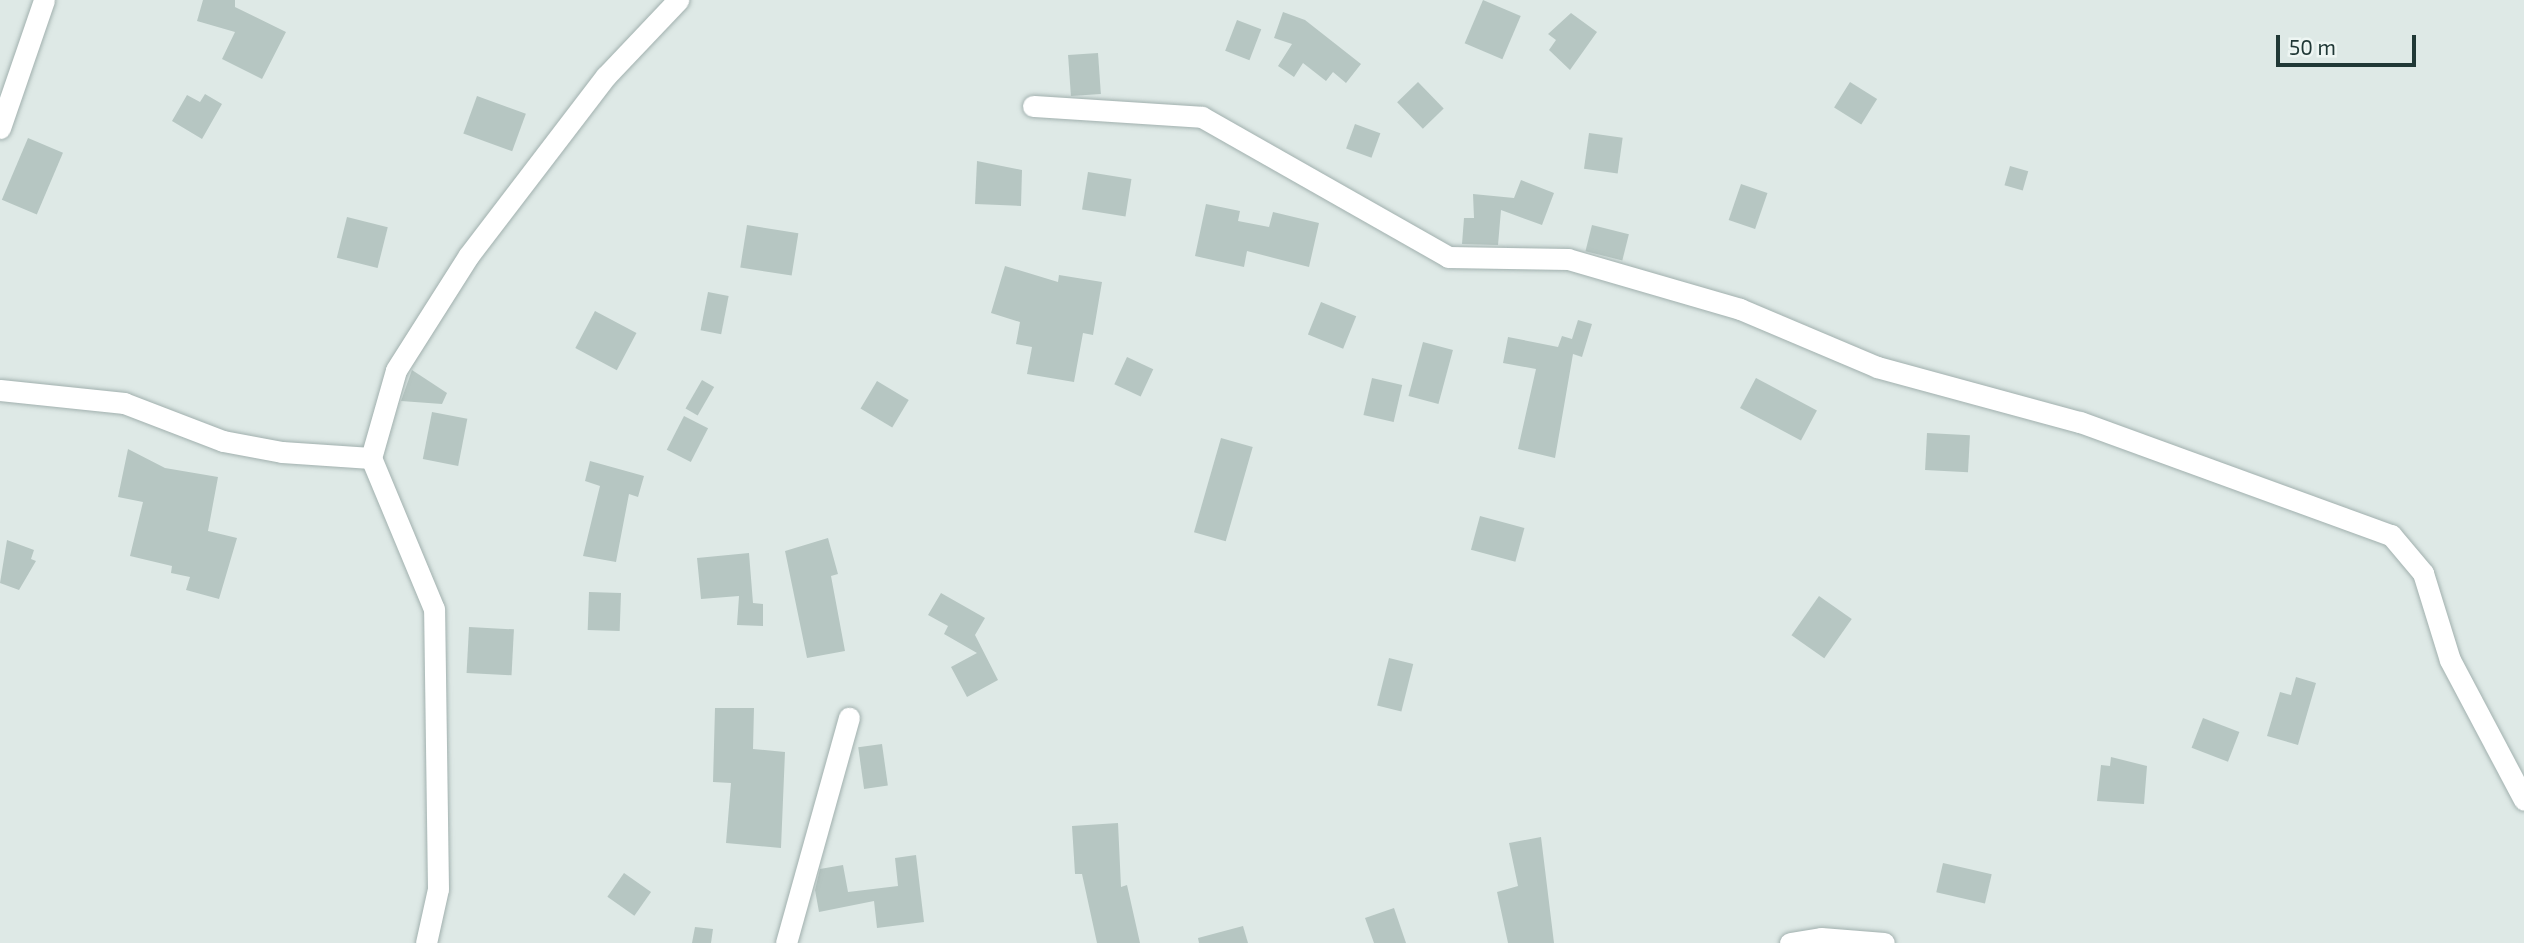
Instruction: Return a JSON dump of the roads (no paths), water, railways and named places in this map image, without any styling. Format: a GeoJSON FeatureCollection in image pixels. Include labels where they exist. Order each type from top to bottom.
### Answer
{"type":"FeatureCollection","features":[{"type":"Feature","properties":{"kind":"street"},"geometry":{"type":"LineString","coordinates":[[0,128],[44,0]]}},
{"type":"Feature","properties":{"kind":"street"},"geometry":{"type":"LineString","coordinates":[[426,943],[438,889],[434,609],[371,458],[396,370],[469,255],[606,76],[678,0]]}},
{"type":"Feature","properties":{"kind":"street"},"geometry":{"type":"LineString","coordinates":[[1033,106],[1202,117],[1447,257],[1568,259],[1740,309],[1877,367],[2080,422],[2391,536],[2423,573],[2449,660],[2524,800]]}},
{"type":"Feature","properties":{"kind":"street"},"geometry":{"type":"LineString","coordinates":[[0,390],[124,403],[223,441],[282,453],[371,458]]}},
{"type":"Feature","properties":{"kind":"street"},"geometry":{"type":"LineString","coordinates":[[786,943],[849,718]]}},
{"type":"Feature","properties":{"kind":"street"},"geometry":{"type":"LineString","coordinates":[[1790,943],[1822,940],[1884,943]]}}]}
